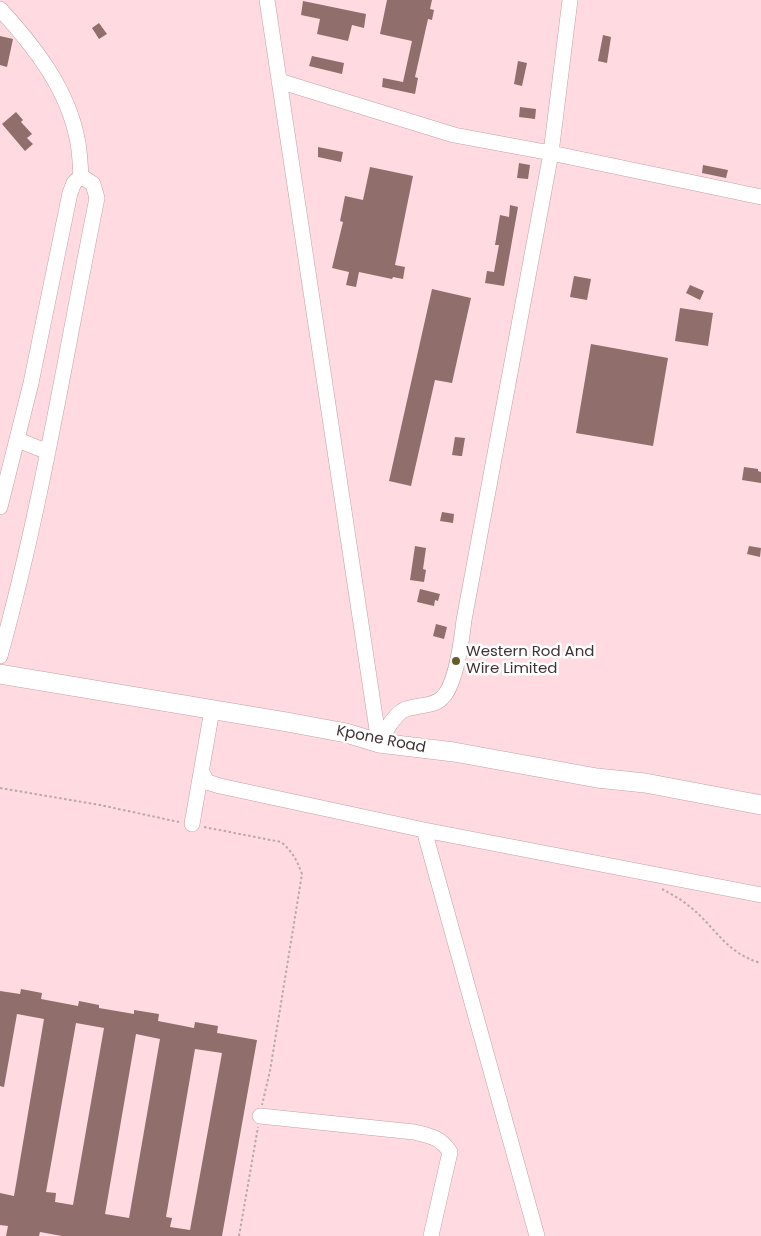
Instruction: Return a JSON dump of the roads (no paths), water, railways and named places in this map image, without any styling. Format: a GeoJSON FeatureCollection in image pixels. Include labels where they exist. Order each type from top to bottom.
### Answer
{"type":"FeatureCollection","features":[{"type":"Feature","properties":{"kind":"main road","name":"Kpone Road"},"geometry":{"type":"LineString","coordinates":[[0,674],[314,727],[379,743],[454,752],[597,778],[645,783],[761,806]]}},
{"type":"Feature","properties":{"kind":"street"},"geometry":{"type":"LineString","coordinates":[[267,0],[379,743]]}},
{"type":"Feature","properties":{"kind":"street"},"geometry":{"type":"LineString","coordinates":[[379,743],[388,727],[401,712],[437,702],[446,694],[451,684],[462,639],[550,153],[570,0]]}},
{"type":"Feature","properties":{"kind":"street"},"geometry":{"type":"LineString","coordinates":[[0,9],[27,38],[64,98],[78,139],[81,176],[74,183],[70,193],[32,383],[0,507]]}},
{"type":"Feature","properties":{"kind":"street"},"geometry":{"type":"LineString","coordinates":[[279,81],[454,136],[550,153],[761,197]]}},
{"type":"Feature","properties":{"kind":"street"},"geometry":{"type":"LineString","coordinates":[[0,656],[18,590],[48,452],[96,198],[93,184],[81,176]]}},
{"type":"Feature","properties":{"kind":"street"},"geometry":{"type":"LineString","coordinates":[[18,440],[48,452]]}},
{"type":"Feature","properties":{"kind":"street"},"geometry":{"type":"LineString","coordinates":[[192,824],[212,710]]}},
{"type":"Feature","properties":{"kind":"street"},"geometry":{"type":"LineString","coordinates":[[202,772],[208,782],[220,786],[424,830],[761,895]]}},
{"type":"Feature","properties":{"kind":"street"},"geometry":{"type":"LineString","coordinates":[[424,830],[537,1236]]}},
{"type":"Feature","properties":{"kind":"street"},"geometry":{"type":"LineString","coordinates":[[260,1116],[414,1132],[433,1137],[444,1143],[450,1152],[431,1236]]}},
{"type":"Feature","properties":{"kind":"place","name":"Western Rod And Wire Limited"},"geometry":{"type":"Point","coordinates":[456,661]}}]}
